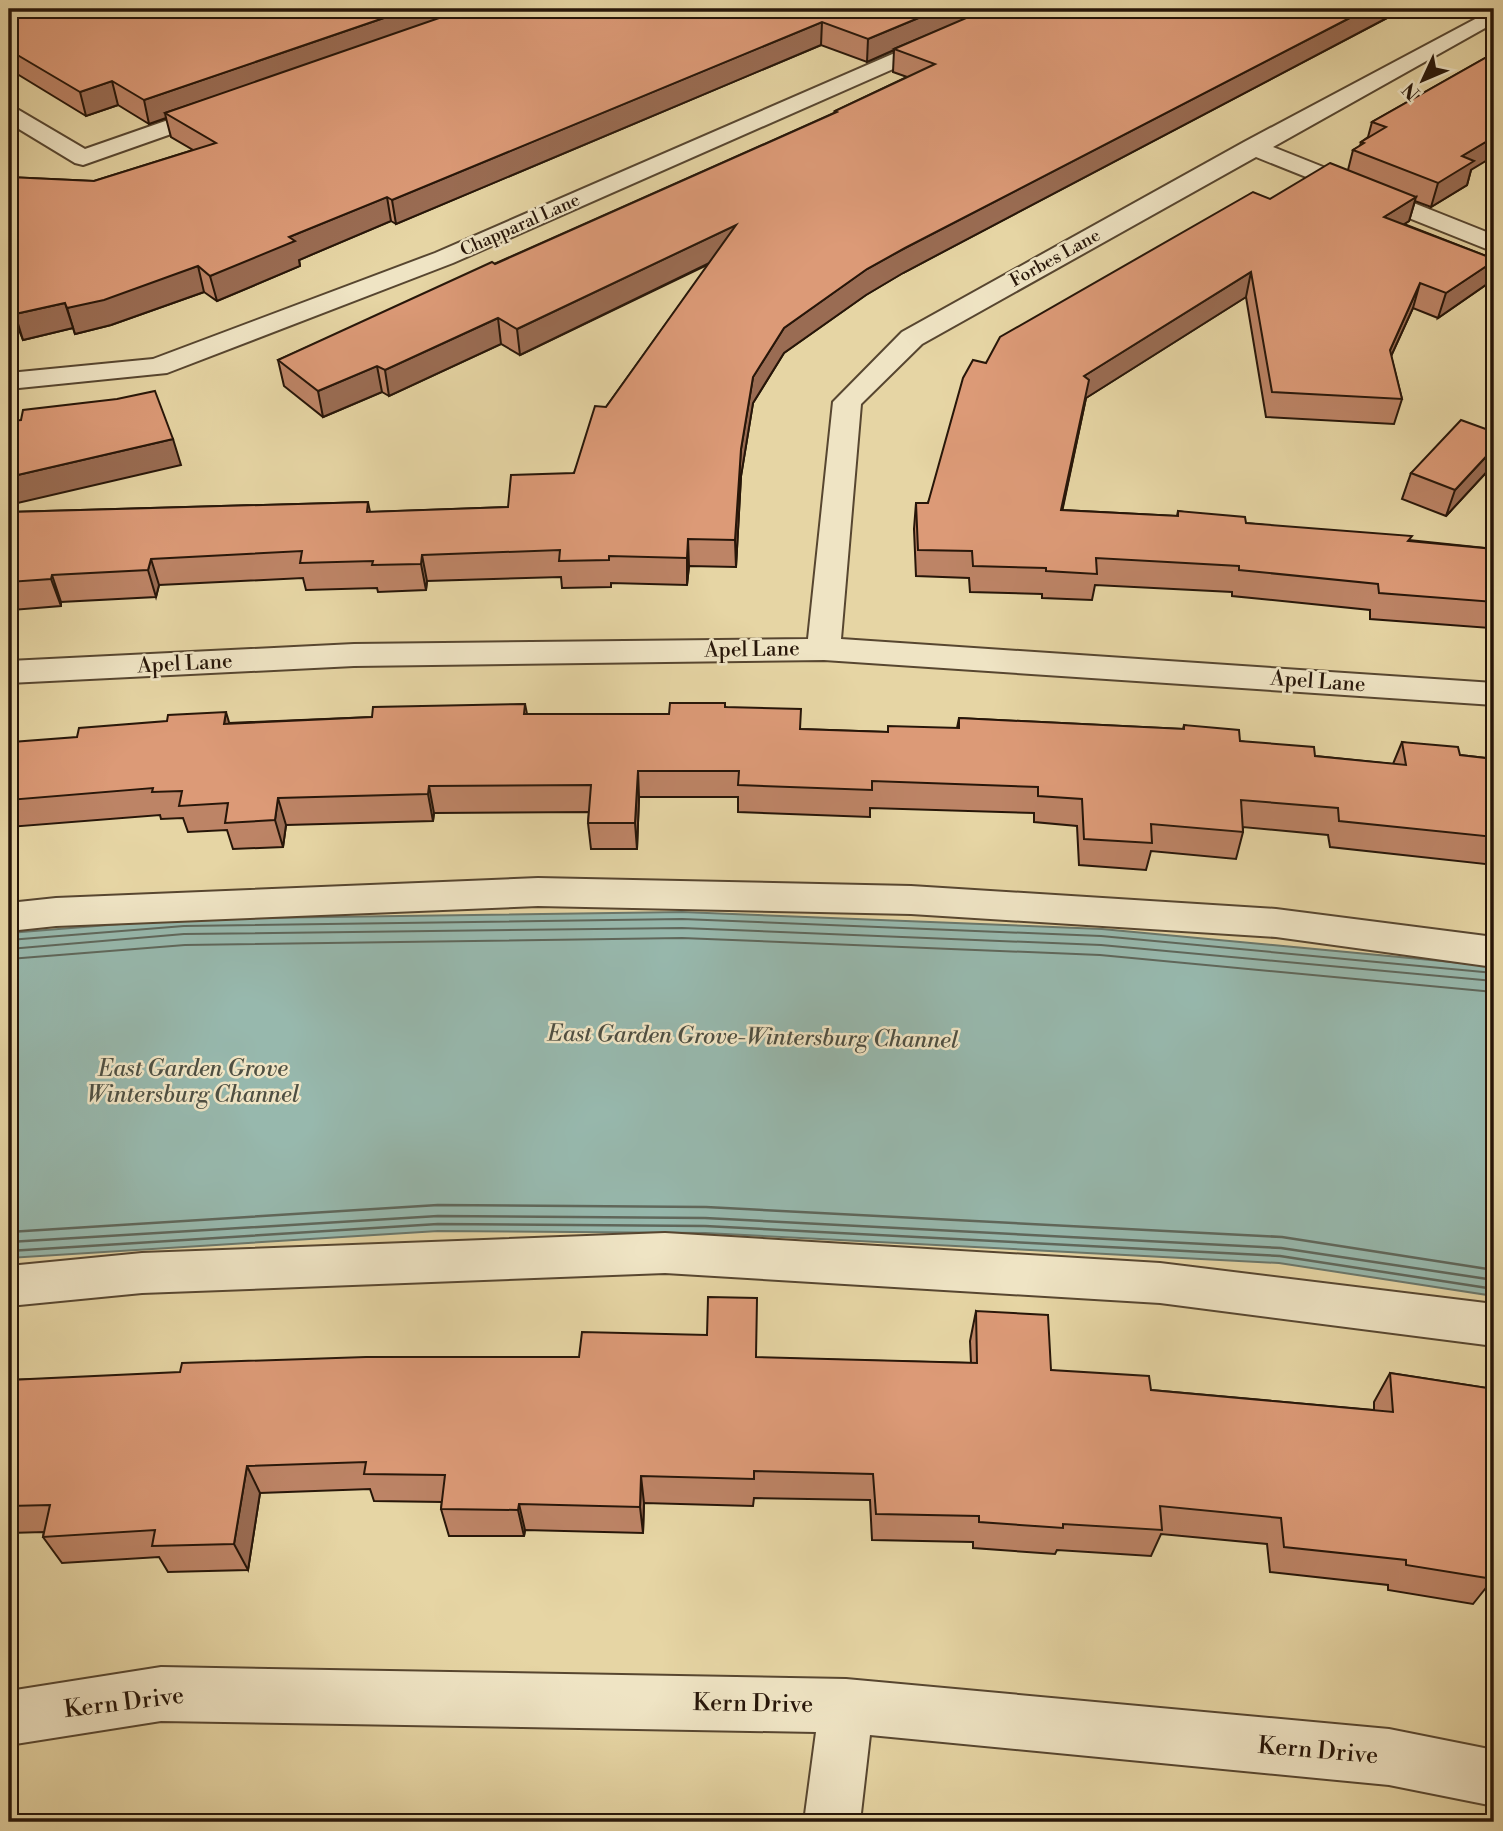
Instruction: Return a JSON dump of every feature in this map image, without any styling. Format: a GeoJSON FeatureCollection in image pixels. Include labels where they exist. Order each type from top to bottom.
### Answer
{"type":"FeatureCollection","features":[{"type":"Feature","properties":{"kind":"street","name":"Chapparal Lane"},"geometry":{"type":"LineString","coordinates":[[9,381],[157,367],[444,258],[1013,9]]}},
{"type":"Feature","properties":{"kind":"street","name":"Forbes Lane"},"geometry":{"type":"LineString","coordinates":[[824,649],[848,402],[912,338],[1494,15]]}},
{"type":"Feature","properties":{"kind":"street"},"geometry":{"type":"LineString","coordinates":[[9,114],[83,158],[241,102]]}},
{"type":"Feature","properties":{"kind":"street"},"geometry":{"type":"LineString","coordinates":[[1252,147],[1494,244]]}},
{"type":"Feature","properties":{"kind":"street","name":"Apel Lane"},"geometry":{"type":"LineString","coordinates":[[9,672],[354,655],[824,649],[1494,694]]}},
{"type":"Feature","properties":{"kind":"street"},"geometry":{"type":"LineString","coordinates":[[9,918],[57,912],[538,892],[911,900],[1276,923],[1494,952]]}},
{"type":"Feature","properties":{"kind":"street"},"geometry":{"type":"LineString","coordinates":[[9,1286],[155,1273],[665,1253],[1160,1283],[1494,1325]]}},
{"type":"Feature","properties":{"kind":"street","name":"Kern Drive"},"geometry":{"type":"LineString","coordinates":[[9,1718],[161,1694],[846,1706],[1389,1757],[1494,1778]]}},
{"type":"Feature","properties":{"kind":"street"},"geometry":{"type":"LineString","coordinates":[[832,1822],[846,1706]]}},
{"type":"Feature","properties":{"kind":"water","name":"East Garden Grove Wintersburg Channel"},"geometry":{"type":"Polygon","coordinates":[[[682,912],[1102,929],[1494,966],[1494,1296],[1279,1263],[705,1233],[438,1231],[9,1258],[9,933],[183,919],[682,912]]]}},
{"type":"Feature","properties":{"kind":"building"},"geometry":{"type":"Polygon","coordinates":[[[9,9],[410,9],[144,100],[112,81],[80,92],[9,50],[9,9]]]}},
{"type":"Feature","properties":{"kind":"building"},"geometry":{"type":"Polygon","coordinates":[[[465,9],[940,9],[868,39],[822,22],[392,200],[387,197],[289,237],[295,241],[210,276],[198,266],[104,300],[67,308],[65,303],[15,314],[9,300],[9,177],[94,181],[216,143],[165,113],[465,9]]]}},
{"type":"Feature","properties":{"kind":"building"},"geometry":{"type":"Polygon","coordinates":[[[987,9],[1367,9],[905,248],[867,269],[784,328],[753,377],[741,449],[735,540],[688,539],[687,558],[609,556],[609,560],[559,561],[560,550],[422,555],[421,564],[372,565],[373,561],[300,563],[302,551],[151,559],[148,570],[52,575],[51,579],[9,582],[9,512],[368,502],[367,512],[508,507],[511,475],[574,473],[595,406],[606,407],[736,225],[517,329],[498,318],[385,370],[377,366],[318,391],[278,360],[492,262],[495,264],[837,112],[835,111],[935,64],[894,49],[987,9]]]}},
{"type":"Feature","properties":{"kind":"building"},"geometry":{"type":"Polygon","coordinates":[[[1494,53],[1494,116],[1488,119],[1494,121],[1494,137],[1462,156],[1474,161],[1438,183],[1353,150],[1386,127],[1372,122],[1494,53]]]}},
{"type":"Feature","properties":{"kind":"building"},"geometry":{"type":"Polygon","coordinates":[[[1330,163],[1416,197],[1384,217],[1494,259],[1446,293],[1420,283],[1390,350],[1402,399],[1272,392],[1251,272],[1084,376],[1089,380],[1061,510],[1178,516],[1178,511],[1245,517],[1246,523],[1412,536],[1408,541],[1494,549],[1494,602],[1379,593],[1378,584],[1239,570],[1239,566],[1096,558],[1097,574],[1046,571],[1046,568],[973,566],[972,551],[918,550],[916,503],[928,503],[963,378],[973,360],[986,363],[1000,337],[1253,192],[1270,199],[1330,163]]]}},
{"type":"Feature","properties":{"kind":"building"},"geometry":{"type":"Polygon","coordinates":[[[155,391],[173,439],[9,477],[9,421],[21,420],[23,410],[117,399],[155,391]]]}},
{"type":"Feature","properties":{"kind":"building"},"geometry":{"type":"Polygon","coordinates":[[[1461,420],[1494,432],[1494,448],[1455,490],[1411,473],[1461,420]]]}},
{"type":"Feature","properties":{"kind":"building"},"geometry":{"type":"Polygon","coordinates":[[[670,703],[725,703],[725,707],[801,709],[800,729],[888,732],[888,726],[959,728],[959,718],[1184,729],[1184,725],[1239,730],[1240,741],[1314,747],[1315,756],[1406,765],[1402,742],[1458,747],[1460,755],[1494,759],[1494,837],[1339,821],[1338,808],[1241,800],[1243,832],[1151,824],[1152,843],[1084,839],[1082,799],[1038,796],[1038,787],[872,781],[872,790],[738,785],[739,771],[638,771],[635,823],[588,823],[591,785],[429,786],[428,794],[278,798],[275,820],[225,823],[228,803],[179,806],[182,791],[152,792],[153,788],[9,800],[9,747],[12,742],[77,737],[79,728],[167,721],[168,715],[226,712],[224,724],[372,717],[373,707],[525,704],[524,714],[669,714],[670,703]]]}},
{"type":"Feature","properties":{"kind":"building"},"geometry":{"type":"Polygon","coordinates":[[[708,1297],[757,1298],[756,1357],[977,1363],[976,1311],[1048,1315],[1051,1370],[1149,1376],[1151,1390],[1393,1412],[1390,1373],[1494,1389],[1494,1538],[1488,1537],[1493,1579],[1406,1565],[1406,1560],[1284,1547],[1281,1518],[1160,1506],[1162,1530],[1063,1524],[1063,1528],[979,1522],[979,1516],[876,1514],[873,1474],[754,1471],[754,1479],[641,1476],[640,1507],[519,1504],[518,1510],[441,1509],[445,1475],[364,1474],[366,1462],[247,1466],[234,1544],[152,1546],[155,1530],[43,1537],[50,1505],[9,1506],[9,1380],[180,1372],[182,1363],[366,1357],[579,1357],[582,1332],[707,1335],[708,1297]]]}},
{"type":"Feature","properties":{"kind":"water label","name":"East Garden Grove-Wintersburg Channel"},"geometry":{"type":"Point","coordinates":[753,1037]}}]}
